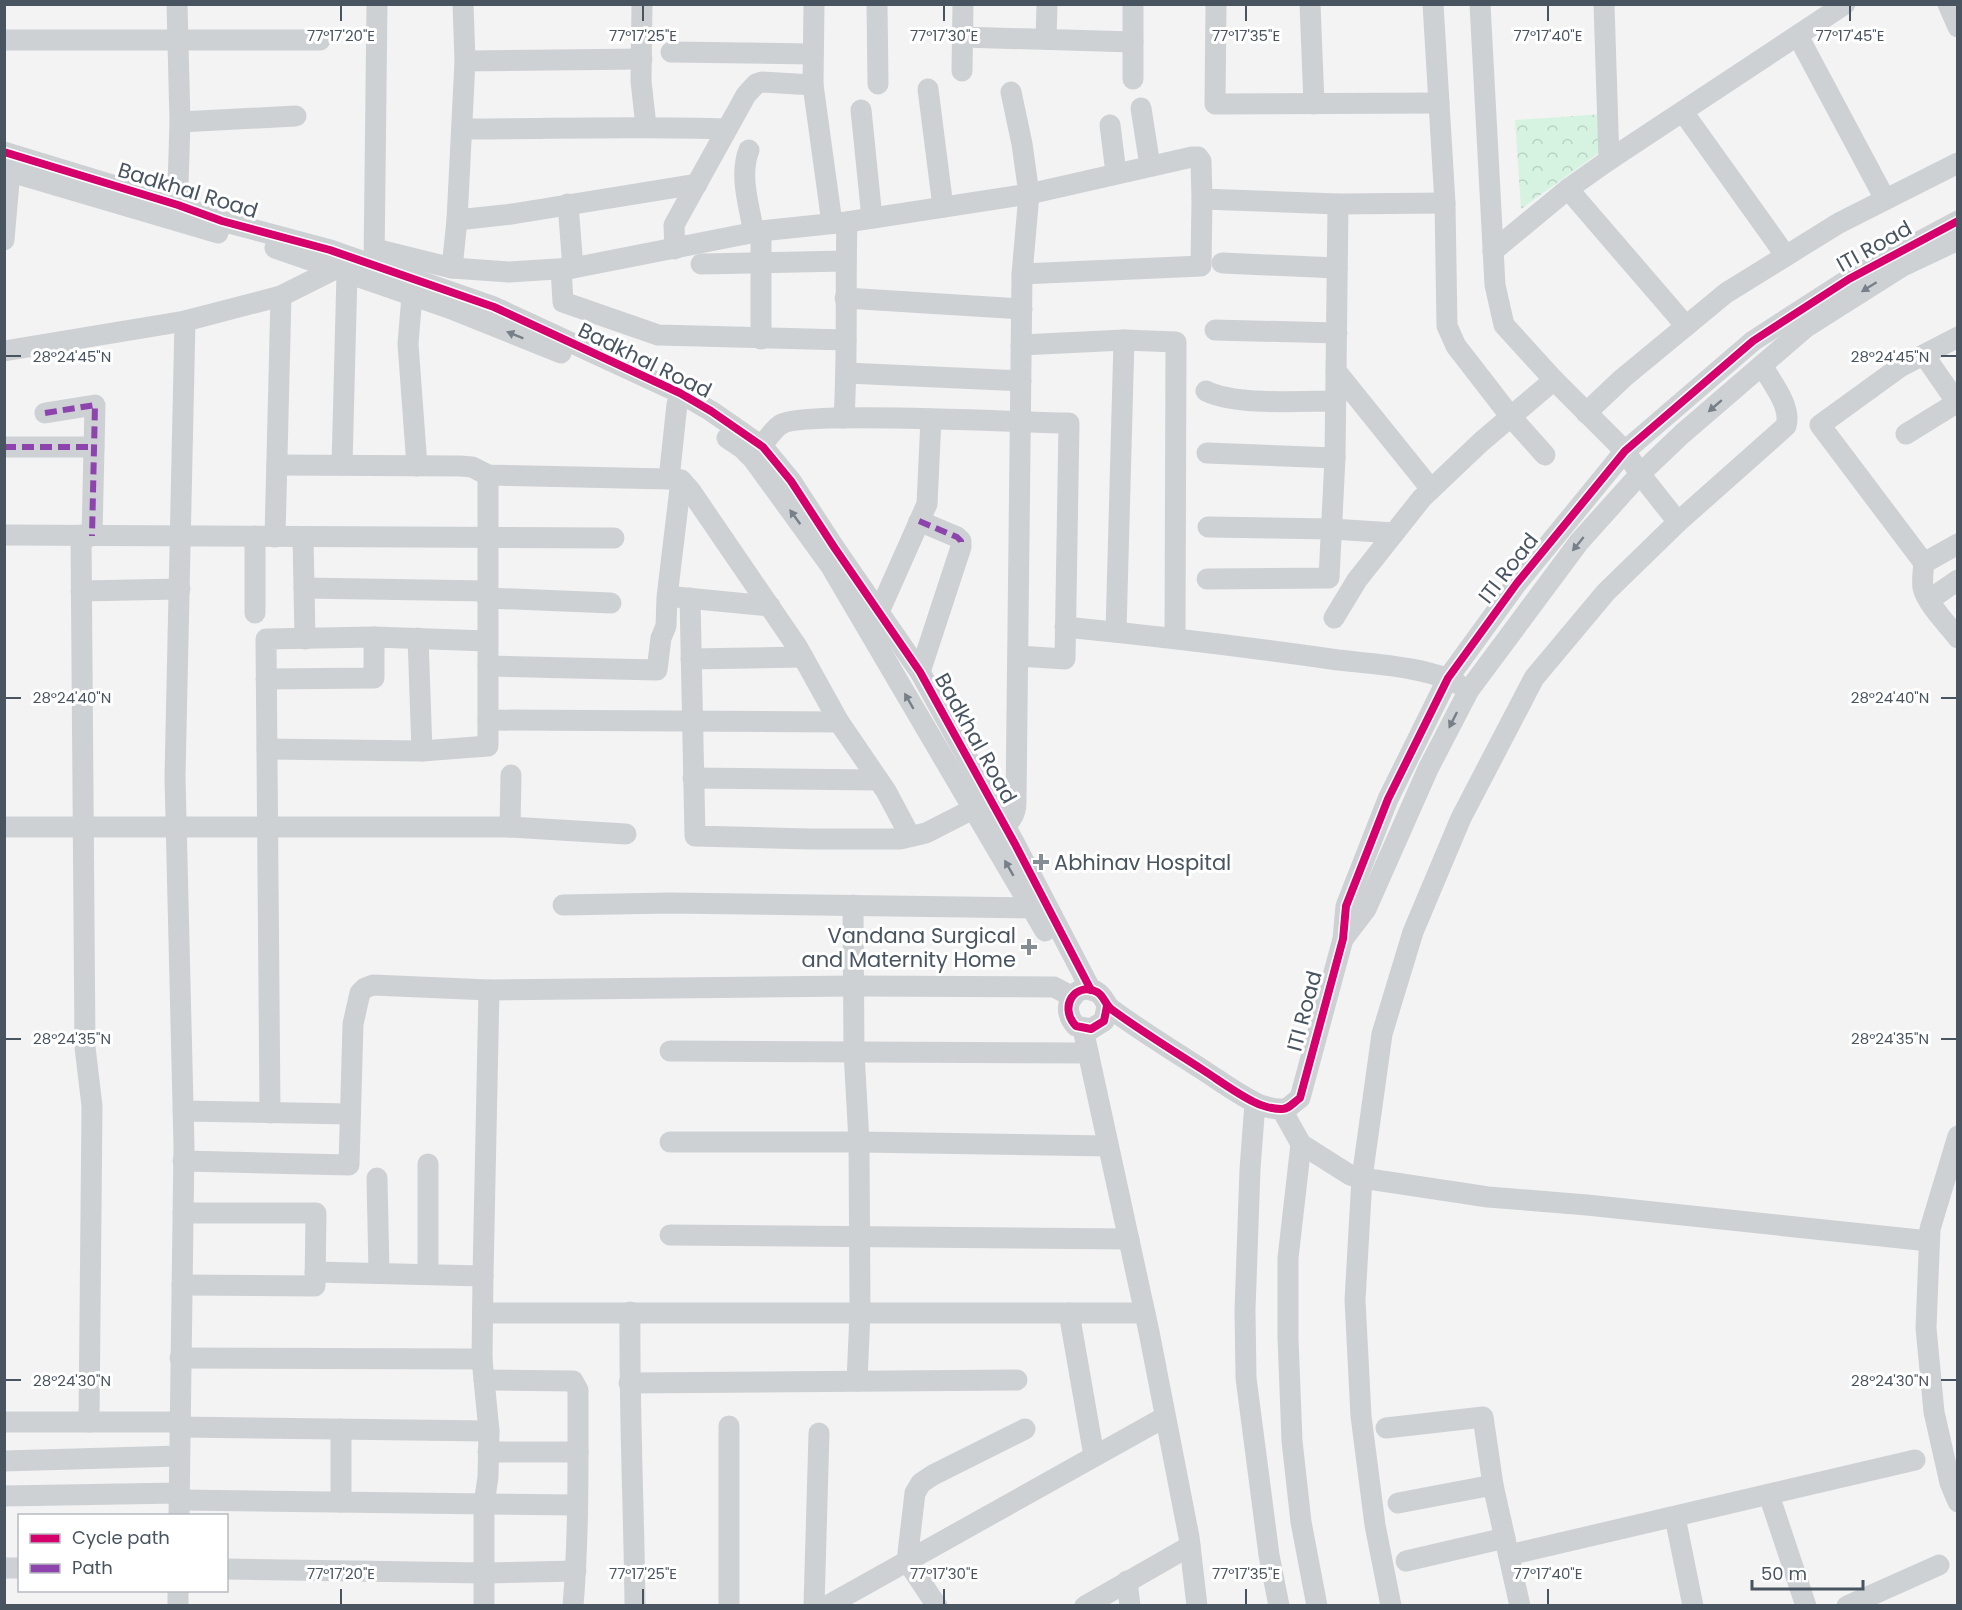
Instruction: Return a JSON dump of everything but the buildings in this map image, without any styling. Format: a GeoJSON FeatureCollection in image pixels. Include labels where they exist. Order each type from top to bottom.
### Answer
{"type":"FeatureCollection","features":[{"type":"Feature","properties":{"kind":"street"},"geometry":{"type":"LineString","coordinates":[[177,4],[180,122],[177,213]]}},
{"type":"Feature","properties":{"kind":"street"},"geometry":{"type":"LineString","coordinates":[[377,4],[374,265],[509,272],[567,269],[757,232],[839,223],[1029,194],[1150,166],[1198,157],[1201,161],[1200,266],[1022,274]]}},
{"type":"Feature","properties":{"kind":"street"},"geometry":{"type":"LineString","coordinates":[[452,268],[457,220],[465,60],[463,4]]}},
{"type":"Feature","properties":{"kind":"street"},"geometry":{"type":"LineString","coordinates":[[642,4],[641,81],[646,126]]}},
{"type":"Feature","properties":{"kind":"street"},"geometry":{"type":"LineString","coordinates":[[814,4],[813,85],[846,261],[847,373],[844,418]]}},
{"type":"Feature","properties":{"kind":"street"},"geometry":{"type":"LineString","coordinates":[[877,4],[878,84]]}},
{"type":"Feature","properties":{"kind":"street"},"geometry":{"type":"LineString","coordinates":[[962,71],[963,4]]}},
{"type":"Feature","properties":{"kind":"street"},"geometry":{"type":"LineString","coordinates":[[1046,39],[1047,4]]}},
{"type":"Feature","properties":{"kind":"street"},"geometry":{"type":"LineString","coordinates":[[1133,4],[1133,79]]}},
{"type":"Feature","properties":{"kind":"street"},"geometry":{"type":"LineString","coordinates":[[1216,4],[1215,104],[1439,103]]}},
{"type":"Feature","properties":{"kind":"street"},"geometry":{"type":"LineString","coordinates":[[1310,4],[1314,104]]}},
{"type":"Feature","properties":{"kind":"street"},"geometry":{"type":"LineString","coordinates":[[1433,4],[1445,203],[1447,326],[1456,346],[1511,417],[1545,455]]}},
{"type":"Feature","properties":{"kind":"street"},"geometry":{"type":"LineString","coordinates":[[1480,4],[1495,285],[1504,325],[1554,380],[1625,451],[1678,522]]}},
{"type":"Feature","properties":{"kind":"street"},"geometry":{"type":"LineString","coordinates":[[1604,4],[1610,160]]}},
{"type":"Feature","properties":{"kind":"street"},"geometry":{"type":"LineString","coordinates":[[1493,251],[1568,189],[1798,36],[1820,12],[1845,4]]}},
{"type":"Feature","properties":{"kind":"street"},"geometry":{"type":"LineString","coordinates":[[1948,4],[1958,27]]}},
{"type":"Feature","properties":{"kind":"street"},"geometry":{"type":"LineString","coordinates":[[1798,36],[1885,199]]}},
{"type":"Feature","properties":{"kind":"street"},"geometry":{"type":"LineString","coordinates":[[962,37],[1133,42]]}},
{"type":"Feature","properties":{"kind":"street"},"geometry":{"type":"LineString","coordinates":[[4,40],[320,40]]}},
{"type":"Feature","properties":{"kind":"street"},"geometry":{"type":"LineString","coordinates":[[670,52],[813,54]]}},
{"type":"Feature","properties":{"kind":"street"},"geometry":{"type":"LineString","coordinates":[[465,60],[642,59]]}},
{"type":"Feature","properties":{"kind":"street"},"geometry":{"type":"LineString","coordinates":[[675,249],[674,225],[746,95],[756,84],[762,82],[813,85]]}},
{"type":"Feature","properties":{"kind":"street"},"geometry":{"type":"LineString","coordinates":[[928,89],[943,207]]}},
{"type":"Feature","properties":{"kind":"street"},"geometry":{"type":"LineString","coordinates":[[998,833],[1011,821],[1016,812],[1022,274],[1029,194],[1011,92]]}},
{"type":"Feature","properties":{"kind":"street"},"geometry":{"type":"LineString","coordinates":[[1141,108],[1150,166]]}},
{"type":"Feature","properties":{"kind":"street"},"geometry":{"type":"LineString","coordinates":[[861,110],[872,218]]}},
{"type":"Feature","properties":{"kind":"street"},"geometry":{"type":"LineString","coordinates":[[1683,112],[1786,256]]}},
{"type":"Feature","properties":{"kind":"street"},"geometry":{"type":"LineString","coordinates":[[180,122],[296,116]]}},
{"type":"Feature","properties":{"kind":"street"},"geometry":{"type":"LineString","coordinates":[[1110,125],[1116,173]]}},
{"type":"Feature","properties":{"kind":"street"},"geometry":{"type":"LineString","coordinates":[[462,129],[646,126],[727,129]]}},
{"type":"Feature","properties":{"kind":"street"},"geometry":{"type":"LineString","coordinates":[[749,150],[744,162],[761,263],[761,339]]}},
{"type":"Feature","properties":{"kind":"street"},"geometry":{"type":"LineString","coordinates":[[1586,413],[1623,378],[1726,294],[1839,223],[1958,162]]}},
{"type":"Feature","properties":{"kind":"street"},"geometry":{"type":"LineString","coordinates":[[4,240],[6,164]]}},
{"type":"Feature","properties":{"kind":"street","name":"Badkhal Road"},"geometry":{"type":"LineString","coordinates":[[6,164],[177,213],[341,271],[374,265],[412,295],[620,377],[677,404],[742,448],[758,453],[830,565],[973,809],[998,833],[1031,908],[1081,993]]}},
{"type":"Feature","properties":{"kind":"street"},"geometry":{"type":"LineString","coordinates":[[457,220],[512,214],[697,184]]}},
{"type":"Feature","properties":{"kind":"street"},"geometry":{"type":"LineString","coordinates":[[1568,189],[1686,326]]}},
{"type":"Feature","properties":{"kind":"street"},"geometry":{"type":"LineString","coordinates":[[1202,199],[1338,204],[1445,203]]}},
{"type":"Feature","properties":{"kind":"street"},"geometry":{"type":"LineString","coordinates":[[568,204],[567,269],[563,302],[658,335],[846,340]]}},
{"type":"Feature","properties":{"kind":"street"},"geometry":{"type":"LineString","coordinates":[[1329,578],[1335,458],[1338,204]]}},
{"type":"Feature","properties":{"kind":"street","name":"Badkhal Road"},"geometry":{"type":"LineString","coordinates":[[177,213],[222,220],[330,249],[494,306],[680,393],[711,411],[791,481],[920,672],[998,833],[1081,993]]}},
{"type":"Feature","properties":{"kind":"street","name":"ITI Road"},"geometry":{"type":"LineString","coordinates":[[1291,1104],[1343,939],[1346,906],[1388,799],[1448,678],[1517,583],[1625,451],[1753,341],[1849,279],[1958,221]]}},
{"type":"Feature","properties":{"kind":"street","name":"ITI Road"},"geometry":{"type":"LineString","coordinates":[[1343,939],[1366,909],[1428,769],[1469,690],[1579,542],[1640,474],[1682,434],[1815,322],[1903,266],[1958,240]]}},
{"type":"Feature","properties":{"kind":"street"},"geometry":{"type":"LineString","coordinates":[[701,264],[846,261]]}},
{"type":"Feature","properties":{"kind":"street"},"geometry":{"type":"LineString","coordinates":[[1222,263],[1337,268]]}},
{"type":"Feature","properties":{"kind":"street"},"geometry":{"type":"LineString","coordinates":[[4,351],[185,321],[281,296],[341,271],[342,465]]}},
{"type":"Feature","properties":{"kind":"street"},"geometry":{"type":"LineString","coordinates":[[412,295],[408,344],[417,466]]}},
{"type":"Feature","properties":{"kind":"street"},"geometry":{"type":"LineString","coordinates":[[255,614],[277,465],[281,296]]}},
{"type":"Feature","properties":{"kind":"street"},"geometry":{"type":"LineString","coordinates":[[845,298],[1022,309]]}},
{"type":"Feature","properties":{"kind":"street"},"geometry":{"type":"LineString","coordinates":[[179,1503],[183,1111],[175,777],[185,321]]}},
{"type":"Feature","properties":{"kind":"street"},"geometry":{"type":"LineString","coordinates":[[1215,330],[1337,333]]}},
{"type":"Feature","properties":{"kind":"street"},"geometry":{"type":"LineString","coordinates":[[1958,337],[1900,368],[1820,425],[1924,563],[1923,589],[1958,638]]}},
{"type":"Feature","properties":{"kind":"street"},"geometry":{"type":"LineString","coordinates":[[1021,345],[1124,340],[1186,341],[1175,637]]}},
{"type":"Feature","properties":{"kind":"street"},"geometry":{"type":"LineString","coordinates":[[1116,632],[1124,340]]}},
{"type":"Feature","properties":{"kind":"street"},"geometry":{"type":"LineString","coordinates":[[1906,434],[1957,402],[1924,355]]}},
{"type":"Feature","properties":{"kind":"street"},"geometry":{"type":"LineString","coordinates":[[1391,1605],[1375,1525],[1361,1416],[1355,1300],[1362,1178],[1382,1034],[1413,932],[1461,818],[1534,678],[1606,592],[1678,522],[1786,426],[1785,406],[1762,365]]}},
{"type":"Feature","properties":{"kind":"street"},"geometry":{"type":"LineString","coordinates":[[1336,371],[1431,489]]}},
{"type":"Feature","properties":{"kind":"street"},"geometry":{"type":"LineString","coordinates":[[847,373],[1021,381]]}},
{"type":"Feature","properties":{"kind":"street"},"geometry":{"type":"LineString","coordinates":[[1334,618],[1357,580],[1431,489],[1554,380]]}},
{"type":"Feature","properties":{"kind":"street"},"geometry":{"type":"LineString","coordinates":[[1206,391],[1235,400],[1336,401]]}},
{"type":"Feature","properties":{"kind":"street"},"geometry":{"type":"LineString","coordinates":[[488,666],[657,670],[661,638],[666,626],[677,404]]}},
{"type":"Feature","properties":{"kind":"street"},"geometry":{"type":"LineString","coordinates":[[45,413],[95,405],[94,447],[81,591],[85,1047],[92,1106],[89,1422]]}},
{"type":"Feature","properties":{"kind":"street"},"geometry":{"type":"LineString","coordinates":[[758,453],[781,424],[794,420],[844,418],[1069,423],[1065,659],[1018,656]]}},
{"type":"Feature","properties":{"kind":"street"},"geometry":{"type":"LineString","coordinates":[[870,633],[927,504],[931,419]]}},
{"type":"Feature","properties":{"kind":"street"},"geometry":{"type":"LineString","coordinates":[[4,447],[94,447]]}},
{"type":"Feature","properties":{"kind":"street"},"geometry":{"type":"LineString","coordinates":[[1207,453],[1335,458]]}},
{"type":"Feature","properties":{"kind":"street"},"geometry":{"type":"LineString","coordinates":[[277,465],[472,466],[488,475],[675,479],[690,490],[770,606],[803,657],[839,722],[886,791],[910,836]]}},
{"type":"Feature","properties":{"kind":"street"},"geometry":{"type":"LineString","coordinates":[[267,749],[422,751],[488,746],[486,537],[488,475]]}},
{"type":"Feature","properties":{"kind":"street"},"geometry":{"type":"LineString","coordinates":[[919,521],[957,537],[961,542],[920,672]]}},
{"type":"Feature","properties":{"kind":"street"},"geometry":{"type":"LineString","coordinates":[[1208,527],[1332,529],[1394,533]]}},
{"type":"Feature","properties":{"kind":"street"},"geometry":{"type":"LineString","coordinates":[[4,535],[614,538]]}},
{"type":"Feature","properties":{"kind":"street"},"geometry":{"type":"LineString","coordinates":[[303,537],[305,639]]}},
{"type":"Feature","properties":{"kind":"street"},"geometry":{"type":"LineString","coordinates":[[1924,563],[1958,544]]}},
{"type":"Feature","properties":{"kind":"street"},"geometry":{"type":"LineString","coordinates":[[1207,579],[1329,578],[1357,580]]}},
{"type":"Feature","properties":{"kind":"street"},"geometry":{"type":"LineString","coordinates":[[1929,600],[1958,579]]}},
{"type":"Feature","properties":{"kind":"street"},"geometry":{"type":"LineString","coordinates":[[304,588],[487,595],[611,603]]}},
{"type":"Feature","properties":{"kind":"street"},"geometry":{"type":"LineString","coordinates":[[81,591],[180,589]]}},
{"type":"Feature","properties":{"kind":"street"},"geometry":{"type":"LineString","coordinates":[[667,597],[770,606]]}},
{"type":"Feature","properties":{"kind":"street"},"geometry":{"type":"LineString","coordinates":[[690,598],[695,836],[900,839],[926,833],[973,809]]}},
{"type":"Feature","properties":{"kind":"street"},"geometry":{"type":"LineString","coordinates":[[1065,627],[1175,637],[1407,669],[1448,678],[1469,690]]}},
{"type":"Feature","properties":{"kind":"street"},"geometry":{"type":"LineString","coordinates":[[270,1113],[266,639],[374,637],[487,641]]}},
{"type":"Feature","properties":{"kind":"street"},"geometry":{"type":"LineString","coordinates":[[266,679],[374,678],[374,637]]}},
{"type":"Feature","properties":{"kind":"street"},"geometry":{"type":"LineString","coordinates":[[418,638],[422,751]]}},
{"type":"Feature","properties":{"kind":"street"},"geometry":{"type":"LineString","coordinates":[[691,659],[803,657]]}},
{"type":"Feature","properties":{"kind":"street"},"geometry":{"type":"LineString","coordinates":[[488,720],[839,722]]}},
{"type":"Feature","properties":{"kind":"street"},"geometry":{"type":"LineString","coordinates":[[510,827],[511,775]]}},
{"type":"Feature","properties":{"kind":"street"},"geometry":{"type":"LineString","coordinates":[[693,778],[878,780]]}},
{"type":"Feature","properties":{"kind":"street"},"geometry":{"type":"LineString","coordinates":[[4,827],[510,827],[626,834]]}},
{"type":"Feature","properties":{"kind":"street"},"geometry":{"type":"LineString","coordinates":[[563,905],[670,903],[1031,908]]}},
{"type":"Feature","properties":{"kind":"street"},"geometry":{"type":"LineString","coordinates":[[853,905],[854,1052],[859,1142],[860,1313],[856,1381]]}},
{"type":"Feature","properties":{"kind":"street"},"geometry":{"type":"LineString","coordinates":[[183,1161],[349,1165],[353,1024],[360,993],[373,985],[489,990],[854,986],[1054,987],[1081,993],[1099,993],[1107,1006],[1131,1024],[1256,1103],[1291,1104],[1301,1144],[1288,1258],[1292,1441],[1301,1522],[1317,1605]]}},
{"type":"Feature","properties":{"kind":"street"},"geometry":{"type":"LineString","coordinates":[[484,1605],[484,1504],[488,1477],[489,1431],[483,1369],[483,1276],[489,990]]}},
{"type":"Feature","properties":{"kind":"street"},"geometry":{"type":"LineString","coordinates":[[1081,993],[1068,1005],[1068,1014],[1076,1026],[1083,1029],[1099,1026],[1104,1021],[1107,1006]]}},
{"type":"Feature","properties":{"kind":"street"},"geometry":{"type":"LineString","coordinates":[[1083,1029],[1145,1313],[1190,1546],[1197,1605]]}},
{"type":"Feature","properties":{"kind":"street"},"geometry":{"type":"LineString","coordinates":[[670,1051],[1088,1053]]}},
{"type":"Feature","properties":{"kind":"street"},"geometry":{"type":"LineString","coordinates":[[1256,1103],[1250,1181],[1245,1310],[1246,1378],[1269,1554],[1280,1605]]}},
{"type":"Feature","properties":{"kind":"street"},"geometry":{"type":"LineString","coordinates":[[183,1111],[350,1114]]}},
{"type":"Feature","properties":{"kind":"street"},"geometry":{"type":"LineString","coordinates":[[1958,1136],[1930,1229],[1926,1328],[1934,1412],[1950,1483],[1958,1502]]}},
{"type":"Feature","properties":{"kind":"street"},"geometry":{"type":"LineString","coordinates":[[670,1142],[1108,1146]]}},
{"type":"Feature","properties":{"kind":"street"},"geometry":{"type":"LineString","coordinates":[[1301,1144],[1350,1175],[1362,1178],[1488,1197],[1587,1205],[1929,1241]]}},
{"type":"Feature","properties":{"kind":"street"},"geometry":{"type":"LineString","coordinates":[[429,1164],[429,1274]]}},
{"type":"Feature","properties":{"kind":"street"},"geometry":{"type":"LineString","coordinates":[[377,1178],[379,1273]]}},
{"type":"Feature","properties":{"kind":"street"},"geometry":{"type":"LineString","coordinates":[[182,1285],[315,1286],[316,1213],[183,1213]]}},
{"type":"Feature","properties":{"kind":"street"},"geometry":{"type":"LineString","coordinates":[[670,1234],[1129,1239]]}},
{"type":"Feature","properties":{"kind":"street"},"geometry":{"type":"LineString","coordinates":[[315,1272],[483,1276]]}},
{"type":"Feature","properties":{"kind":"street"},"geometry":{"type":"LineString","coordinates":[[630,1312],[629,1383],[633,1434],[635,1605]]}},
{"type":"Feature","properties":{"kind":"street"},"geometry":{"type":"LineString","coordinates":[[483,1313],[1145,1313]]}},
{"type":"Feature","properties":{"kind":"street"},"geometry":{"type":"LineString","coordinates":[[1069,1313],[1094,1456]]}},
{"type":"Feature","properties":{"kind":"street"},"geometry":{"type":"LineString","coordinates":[[180,1358],[483,1369],[573,1381],[578,1390],[576,1571],[573,1605]]}},
{"type":"Feature","properties":{"kind":"street"},"geometry":{"type":"LineString","coordinates":[[629,1383],[1017,1380]]}},
{"type":"Feature","properties":{"kind":"street"},"geometry":{"type":"LineString","coordinates":[[827,1605],[1165,1417]]}},
{"type":"Feature","properties":{"kind":"street"},"geometry":{"type":"LineString","coordinates":[[1386,1428],[1484,1417],[1493,1485],[1520,1605]]}},
{"type":"Feature","properties":{"kind":"street"},"geometry":{"type":"LineString","coordinates":[[4,1422],[489,1431]]}},
{"type":"Feature","properties":{"kind":"street"},"geometry":{"type":"LineString","coordinates":[[729,1426],[729,1605]]}},
{"type":"Feature","properties":{"kind":"street"},"geometry":{"type":"LineString","coordinates":[[341,1429],[341,1502]]}},
{"type":"Feature","properties":{"kind":"street"},"geometry":{"type":"LineString","coordinates":[[938,1605],[907,1561],[915,1493],[921,1483],[933,1475],[1025,1429]]}},
{"type":"Feature","properties":{"kind":"street"},"geometry":{"type":"LineString","coordinates":[[814,1605],[819,1433]]}},
{"type":"Feature","properties":{"kind":"street"},"geometry":{"type":"LineString","coordinates":[[488,1452],[578,1452]]}},
{"type":"Feature","properties":{"kind":"street"},"geometry":{"type":"LineString","coordinates":[[4,1461],[179,1456]]}},
{"type":"Feature","properties":{"kind":"street"},"geometry":{"type":"LineString","coordinates":[[1406,1561],[1507,1547],[1675,1517],[1915,1460]]}},
{"type":"Feature","properties":{"kind":"street"},"geometry":{"type":"LineString","coordinates":[[1398,1503],[1493,1485]]}},
{"type":"Feature","properties":{"kind":"street"},"geometry":{"type":"LineString","coordinates":[[1769,1495],[1806,1605]]}},
{"type":"Feature","properties":{"kind":"street"},"geometry":{"type":"LineString","coordinates":[[4,1496],[179,1503],[341,1502],[577,1505]]}},
{"type":"Feature","properties":{"kind":"street"},"geometry":{"type":"LineString","coordinates":[[1675,1517],[1693,1605]]}},
{"type":"Feature","properties":{"kind":"street"},"geometry":{"type":"LineString","coordinates":[[1085,1605],[1190,1546]]}},
{"type":"Feature","properties":{"kind":"street"},"geometry":{"type":"LineString","coordinates":[[1847,1605],[1939,1565]]}},
{"type":"Feature","properties":{"kind":"street"},"geometry":{"type":"LineString","coordinates":[[228,1569],[484,1574],[576,1571]]}},
{"type":"Feature","properties":{"kind":"street"},"geometry":{"type":"LineString","coordinates":[[1127,1581],[1130,1605]]}},
{"type":"Feature","properties":{"kind":"green space"},"geometry":{"type":"Polygon","coordinates":[[[1604,114],[1607,147],[1521,209],[1515,120],[1604,114]]]}},
{"type":"Feature","properties":{"kind":"marked path"},"geometry":{"type":"LineString","coordinates":[[45,413],[95,405],[92,536]]}},
{"type":"Feature","properties":{"kind":"marked path"},"geometry":{"type":"LineString","coordinates":[[4,447],[94,447]]}},
{"type":"Feature","properties":{"kind":"marked path"},"geometry":{"type":"LineString","coordinates":[[919,521],[957,537],[961,541],[961,547]]}},
{"type":"Feature","properties":{"kind":"cycle path"},"geometry":{"type":"LineString","coordinates":[[4,152],[178,205],[222,221],[330,250],[494,307],[680,393],[711,411],[763,447],[791,481],[920,672],[1015,844],[1091,990]]}},
{"type":"Feature","properties":{"kind":"cycle path"},"geometry":{"type":"LineString","coordinates":[[1107,1006],[1104,1021],[1091,1029],[1076,1026],[1069,1011],[1069,1004],[1076,993],[1082,990],[1097,992],[1109,1007],[1122,1017],[1254,1102],[1267,1107],[1284,1109],[1300,1098],[1343,939],[1346,906],[1388,799],[1448,678],[1517,583],[1625,451],[1753,341],[1849,279],[1958,221]]}},
{"type":"Feature","properties":{"kind":"place","name":"Abhinav Hospital"},"geometry":{"type":"Point","coordinates":[1041,862]}},
{"type":"Feature","properties":{"kind":"place","name":"Vandana Surgical and Maternity Home"},"geometry":{"type":"Point","coordinates":[1029,947]}}]}
